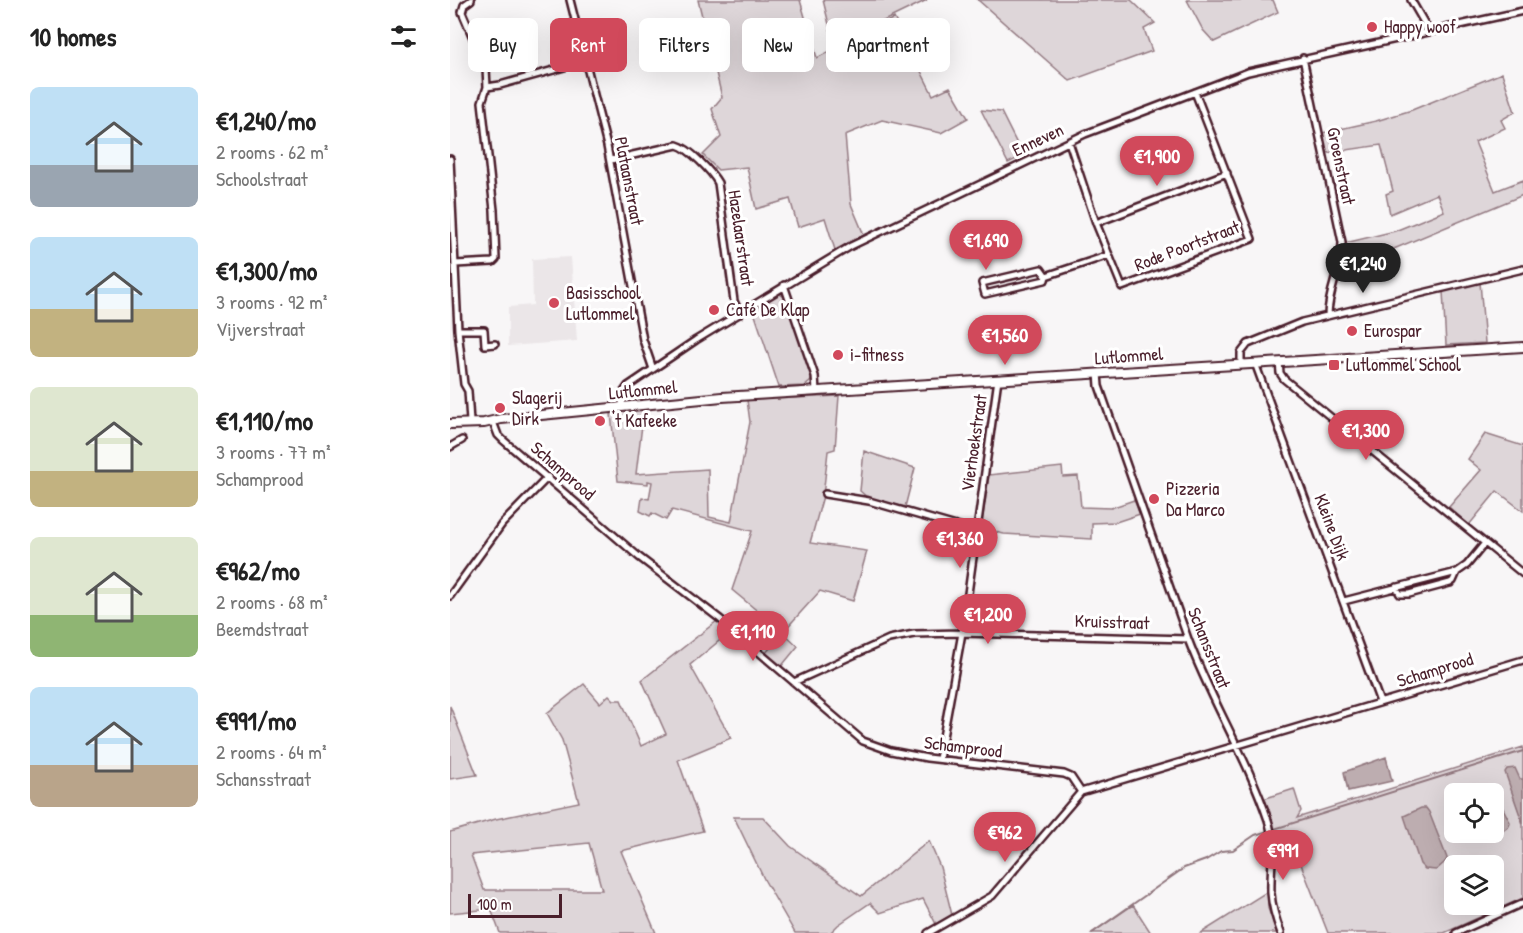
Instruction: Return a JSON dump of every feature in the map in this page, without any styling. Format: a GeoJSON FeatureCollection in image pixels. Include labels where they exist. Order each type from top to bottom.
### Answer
{"type":"FeatureCollection","features":[{"type":"Feature","properties":{"kind":"main road","name":"Lutlommel"},"geometry":{"type":"LineString","coordinates":[[450,424],[493,422],[722,397],[1523,346]]}},
{"type":"Feature","properties":{"kind":"street"},"geometry":{"type":"LineString","coordinates":[[455,264],[493,262],[496,259],[494,210],[482,102],[487,87],[486,68],[462,12],[464,5],[471,0]]}},
{"type":"Feature","properties":{"kind":"street","name":"Plataanstraat"},"geometry":{"type":"LineString","coordinates":[[570,0],[575,18]]}},
{"type":"Feature","properties":{"kind":"street"},"geometry":{"type":"LineString","coordinates":[[1411,0],[1429,31]]}},
{"type":"Feature","properties":{"kind":"street","name":"Enneven"},"geometry":{"type":"LineString","coordinates":[[622,407],[625,390],[653,369],[784,285],[851,246],[1069,142],[1248,72],[1523,10]]}},
{"type":"Feature","properties":{"kind":"street","name":"Groenstraat"},"geometry":{"type":"LineString","coordinates":[[1302,58],[1342,242],[1342,257],[1328,306],[1328,315]]}},
{"type":"Feature","properties":{"kind":"street"},"geometry":{"type":"LineString","coordinates":[[487,87],[500,86],[550,71]]}},
{"type":"Feature","properties":{"kind":"street","name":"Plataanstraat"},"geometry":{"type":"LineString","coordinates":[[589,72],[610,160],[642,340],[653,369]]}},
{"type":"Feature","properties":{"kind":"street","name":"Rode Poortstraat"},"geometry":{"type":"LineString","coordinates":[[1109,255],[1122,287],[1252,239],[1196,92]]}},
{"type":"Feature","properties":{"kind":"street"},"geometry":{"type":"LineString","coordinates":[[1046,276],[1041,269],[982,283],[985,294],[1045,280],[1046,276],[1109,255],[1069,142]]}},
{"type":"Feature","properties":{"kind":"street","name":"Hazelaarstraat"},"geometry":{"type":"LineString","coordinates":[[610,160],[677,145],[686,148],[713,175],[718,183],[734,301],[740,314]]}},
{"type":"Feature","properties":{"kind":"street"},"geometry":{"type":"LineString","coordinates":[[450,159],[452,255],[455,264],[458,330],[464,384],[468,391],[470,422]]}},
{"type":"Feature","properties":{"kind":"street"},"geometry":{"type":"LineString","coordinates":[[1096,223],[1227,173]]}},
{"type":"Feature","properties":{"kind":"street"},"geometry":{"type":"LineString","coordinates":[[1241,364],[1241,352],[1248,344],[1302,322],[1523,269]]}},
{"type":"Feature","properties":{"kind":"street"},"geometry":{"type":"LineString","coordinates":[[784,285],[815,376],[816,391]]}},
{"type":"Feature","properties":{"kind":"street"},"geometry":{"type":"LineString","coordinates":[[458,330],[484,330],[485,345],[495,344]]}},
{"type":"Feature","properties":{"kind":"street"},"geometry":{"type":"LineString","coordinates":[[1279,362],[1280,373],[1284,379],[1523,574]]}},
{"type":"Feature","properties":{"kind":"street","name":"Kleine Dijk"},"geometry":{"type":"LineString","coordinates":[[1255,363],[1380,702]]}},
{"type":"Feature","properties":{"kind":"street","name":"Schansstraat"},"geometry":{"type":"LineString","coordinates":[[1098,373],[1100,386],[1199,670],[1237,746],[1271,831],[1271,893],[1273,909],[1281,933]]}},
{"type":"Feature","properties":{"kind":"street","name":"Vierhoekstraat"},"geometry":{"type":"LineString","coordinates":[[939,759],[962,633],[998,380]]}},
{"type":"Feature","properties":{"kind":"street","name":"Schamprood"},"geometry":{"type":"LineString","coordinates":[[493,422],[498,435],[639,557],[720,619],[863,741],[891,751],[1064,774],[1071,777],[1082,792],[1523,660]]}},
{"type":"Feature","properties":{"kind":"street"},"geometry":{"type":"LineString","coordinates":[[450,447],[462,440]]}},
{"type":"Feature","properties":{"kind":"street"},"geometry":{"type":"LineString","coordinates":[[450,596],[493,535],[548,477]]}},
{"type":"Feature","properties":{"kind":"street"},"geometry":{"type":"LineString","coordinates":[[825,494],[880,503],[977,532]]}},
{"type":"Feature","properties":{"kind":"street"},"geometry":{"type":"LineString","coordinates":[[1344,601],[1457,572],[1467,565],[1485,543]]}},
{"type":"Feature","properties":{"kind":"street"},"geometry":{"type":"LineString","coordinates":[[1396,587],[1400,594],[1409,594],[1450,583],[1457,572]]}},
{"type":"Feature","properties":{"kind":"street","name":"Kruisstraat"},"geometry":{"type":"LineString","coordinates":[[794,682],[900,635],[962,633],[1188,639]]}},
{"type":"Feature","properties":{"kind":"street"},"geometry":{"type":"LineString","coordinates":[[928,933],[992,896],[1082,792]]}},
{"type":"Feature","properties":{"kind":"street"},"geometry":{"type":"LineString","coordinates":[[1456,933],[1523,903]]}},
{"type":"Feature","properties":{"kind":"shaded area"},"geometry":{"type":"Polygon","coordinates":[[[698,0],[800,0],[805,18],[742,18],[742,72],[814,72],[814,48],[817,58],[826,53],[826,72],[921,72],[933,95],[950,87],[968,118],[941,133],[882,120],[845,135],[851,204],[864,235],[835,250],[825,218],[798,227],[790,199],[756,209],[747,167],[718,170],[703,155],[721,137],[712,109],[722,97],[716,72],[730,72],[730,18],[702,18],[698,0]]]}},
{"type":"Feature","properties":{"kind":"shaded area"},"geometry":{"type":"Polygon","coordinates":[[[823,0],[927,0],[890,18],[827,18],[823,0]]]}},
{"type":"Feature","properties":{"kind":"shaded area"},"geometry":{"type":"Polygon","coordinates":[[[978,0],[1131,0],[1155,23],[1144,29],[1152,51],[1070,81],[978,0]]]}},
{"type":"Feature","properties":{"kind":"shaded area"},"geometry":{"type":"Polygon","coordinates":[[[1187,0],[1273,0],[1278,12],[1214,42],[1203,30],[1187,0]]]}},
{"type":"Feature","properties":{"kind":"shaded area"},"geometry":{"type":"Polygon","coordinates":[[[1502,73],[1515,112],[1501,120],[1505,128],[1475,142],[1495,191],[1523,180],[1523,195],[1341,271],[1345,261],[1345,243],[1395,231],[1444,211],[1437,194],[1390,214],[1386,194],[1393,191],[1381,145],[1326,153],[1322,133],[1412,110],[1502,73]]]}},
{"type":"Feature","properties":{"kind":"shaded area"},"geometry":{"type":"Polygon","coordinates":[[[981,110],[1001,112],[1023,156],[1008,163],[981,110]]]}},
{"type":"Feature","properties":{"kind":"shaded area","name":"Basisschool Lutlommel"},"geometry":{"type":"Polygon","coordinates":[[[571,257],[577,341],[508,346],[508,307],[533,305],[532,259],[571,257]]]}},
{"type":"Feature","properties":{"kind":"shaded area"},"geometry":{"type":"Polygon","coordinates":[[[1480,282],[1485,343],[1446,345],[1443,291],[1480,282]]]}},
{"type":"Feature","properties":{"kind":"shaded area"},"geometry":{"type":"Polygon","coordinates":[[[778,293],[785,297],[812,377],[805,386],[779,387],[753,309],[778,293]]]}},
{"type":"Feature","properties":{"kind":"shaded area"},"geometry":{"type":"Polygon","coordinates":[[[839,396],[835,449],[828,451],[823,496],[810,543],[867,551],[853,601],[820,591],[783,632],[732,590],[752,531],[672,510],[666,520],[652,513],[650,516],[640,511],[642,498],[649,499],[652,482],[648,481],[648,484],[618,481],[611,414],[644,409],[636,474],[708,469],[709,517],[731,522],[750,422],[747,400],[839,396]]]}},
{"type":"Feature","properties":{"kind":"shaded area"},"geometry":{"type":"Polygon","coordinates":[[[1485,434],[1523,446],[1523,511],[1497,491],[1469,525],[1449,507],[1481,470],[1468,459],[1485,434]]]}},
{"type":"Feature","properties":{"kind":"shaded area"},"geometry":{"type":"Polygon","coordinates":[[[864,451],[915,468],[905,507],[868,498],[860,491],[864,451]]]}},
{"type":"Feature","properties":{"kind":"shaded area"},"geometry":{"type":"Polygon","coordinates":[[[1062,467],[1063,477],[1078,476],[1081,507],[1111,508],[1134,500],[1140,514],[1116,522],[1092,523],[1092,539],[1004,534],[981,529],[989,475],[1062,467]]]}},
{"type":"Feature","properties":{"kind":"shaded area"},"geometry":{"type":"Polygon","coordinates":[[[717,621],[730,632],[690,665],[731,738],[678,760],[703,831],[621,851],[656,933],[500,933],[491,909],[450,913],[450,832],[496,819],[579,802],[562,740],[547,713],[584,684],[600,703],[609,695],[614,700],[621,700],[641,746],[666,734],[642,680],[717,621]],[[589,843],[471,855],[484,890],[602,890],[589,843]]]}},
{"type":"Feature","properties":{"kind":"shaded area"},"geometry":{"type":"Polygon","coordinates":[[[783,632],[798,646],[780,668],[765,654],[783,632]]]}},
{"type":"Feature","properties":{"kind":"shaded area"},"geometry":{"type":"Polygon","coordinates":[[[450,706],[477,775],[450,779],[450,706]]]}},
{"type":"Feature","properties":{"kind":"shaded area"},"geometry":{"type":"Polygon","coordinates":[[[1523,747],[1523,898],[1504,906],[1504,855],[1444,855],[1444,915],[1485,915],[1444,933],[1328,933],[1297,854],[1284,831],[1274,833],[1263,799],[1294,789],[1301,811],[1297,818],[1523,747]]]}},
{"type":"Feature","properties":{"kind":"shaded area"},"geometry":{"type":"Polygon","coordinates":[[[1386,757],[1392,781],[1348,791],[1344,772],[1386,757]]]}},
{"type":"Feature","properties":{"kind":"shaded area"},"geometry":{"type":"Polygon","coordinates":[[[1515,768],[1520,779],[1523,779],[1523,824],[1505,772],[1507,769],[1515,768]]]}},
{"type":"Feature","properties":{"kind":"shaded area"},"geometry":{"type":"Polygon","coordinates":[[[1421,808],[1426,808],[1429,812],[1446,855],[1444,863],[1436,870],[1425,869],[1420,864],[1404,816],[1421,808]]]}},
{"type":"Feature","properties":{"kind":"shaded area"},"geometry":{"type":"Polygon","coordinates":[[[1504,810],[1510,822],[1504,830],[1504,810]]]}},
{"type":"Feature","properties":{"kind":"shaded area"},"geometry":{"type":"Polygon","coordinates":[[[734,817],[763,817],[790,846],[861,896],[929,841],[940,867],[952,915],[936,924],[923,899],[880,913],[870,903],[830,933],[795,933],[765,881],[734,817]]]}},
{"type":"Feature","properties":{"kind":"shaded area"},"geometry":{"type":"Polygon","coordinates":[[[1268,891],[1268,908],[1277,933],[1201,933],[1268,891]]]}},
{"type":"Feature","properties":{"kind":"shaded area"},"geometry":{"type":"Polygon","coordinates":[[[1133,905],[1151,933],[1092,933],[1133,905]]]}},
{"type":"Feature","properties":{"kind":"waterway"},"geometry":{"type":"LineString","coordinates":[[1092,933],[1184,868],[1206,860],[1221,851],[1233,850],[1255,835],[1523,751]]}},
{"type":"Feature","properties":{"kind":"place","name":"Happy woof"},"geometry":{"type":"Point","coordinates":[1372,27]}},
{"type":"Feature","properties":{"kind":"place","name":"Basisschool Lutlommel"},"geometry":{"type":"Point","coordinates":[554,303]}},
{"type":"Feature","properties":{"kind":"place","name":"Café De Klap"},"geometry":{"type":"Point","coordinates":[714,310]}},
{"type":"Feature","properties":{"kind":"place","name":"Eurospar"},"geometry":{"type":"Point","coordinates":[1352,331]}},
{"type":"Feature","properties":{"kind":"place","name":"i-fitness"},"geometry":{"type":"Point","coordinates":[838,355]}},
{"type":"Feature","properties":{"kind":"place","name":"Lutlommel School"},"geometry":{"type":"Point","coordinates":[1334,365]}},
{"type":"Feature","properties":{"kind":"place","name":"Slagerij Dirk"},"geometry":{"type":"Point","coordinates":[500,408]}},
{"type":"Feature","properties":{"kind":"place","name":"'t Kafeeke"},"geometry":{"type":"Point","coordinates":[600,421]}},
{"type":"Feature","properties":{"kind":"place","name":"Pizzeria Da Marco"},"geometry":{"type":"Point","coordinates":[1154,499]}}]}
